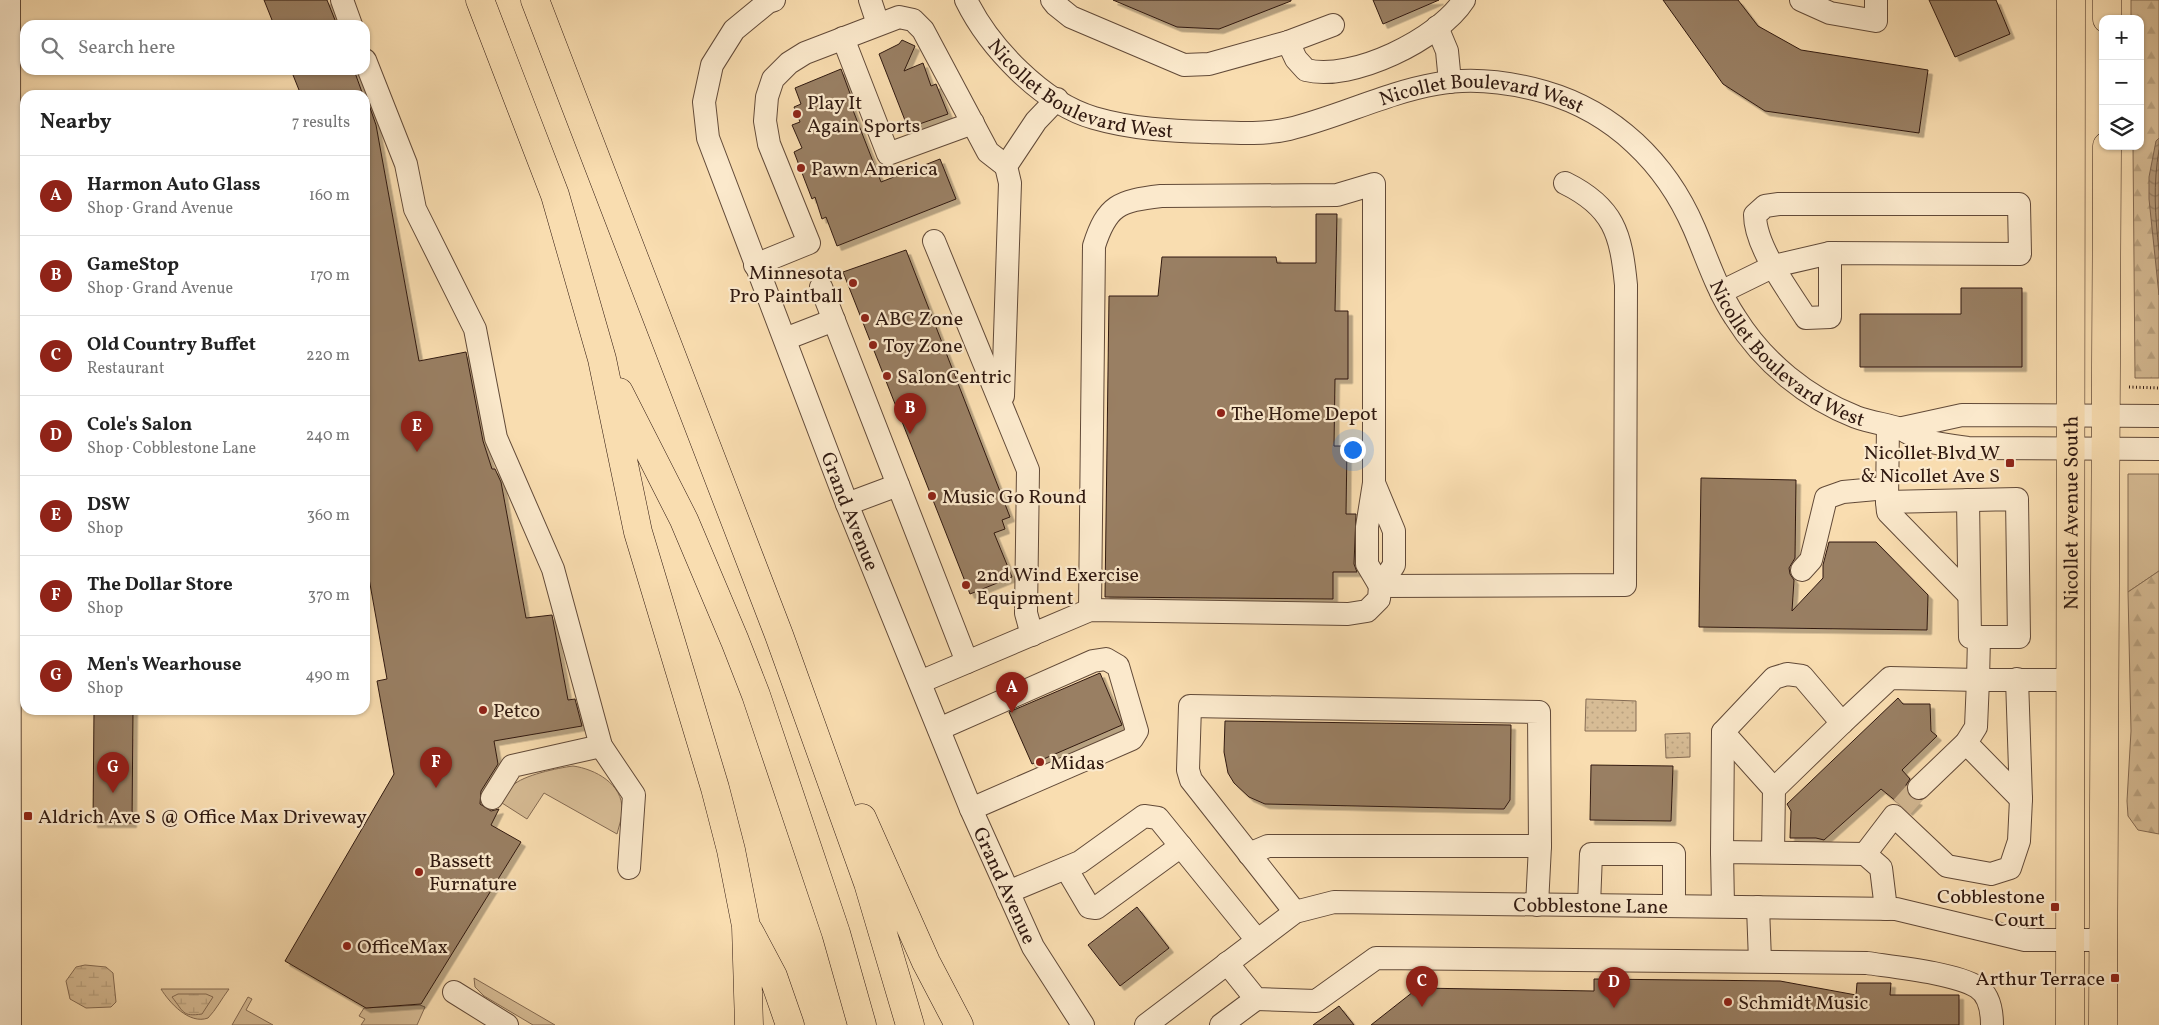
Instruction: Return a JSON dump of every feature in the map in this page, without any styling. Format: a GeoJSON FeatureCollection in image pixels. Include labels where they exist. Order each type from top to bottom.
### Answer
{"type":"FeatureCollection","features":[{"type":"Feature","properties":{"kind":"main road"},"geometry":{"type":"LineString","coordinates":[[480,0],[555,195],[602,359],[638,532],[715,788],[731,850],[746,926],[749,1025]]}},
{"type":"Feature","properties":{"kind":"main road"},"geometry":{"type":"LineString","coordinates":[[535,0],[779,634],[868,883],[910,1025]]}},
{"type":"Feature","properties":{"kind":"main road","name":"Nicollet Avenue South"},"geometry":{"type":"LineString","coordinates":[[2070,1025],[2072,941],[2071,0]]}},
{"type":"Feature","properties":{"kind":"main road"},"geometry":{"type":"LineString","coordinates":[[2107,0],[2107,15]]}},
{"type":"Feature","properties":{"kind":"main road","name":"Nicollet Avenue South"},"geometry":{"type":"LineString","coordinates":[[2103,1025],[2108,449],[2107,150]]}},
{"type":"Feature","properties":{"kind":"main road"},"geometry":{"type":"LineString","coordinates":[[602,359],[684,520],[735,641],[756,695],[833,924],[862,1025]]}},
{"type":"Feature","properties":{"kind":"main road"},"geometry":{"type":"LineString","coordinates":[[779,634],[926,962],[959,1025]]}},
{"type":"Feature","properties":{"kind":"main road"},"geometry":{"type":"LineString","coordinates":[[746,926],[773,976],[790,1025]]}},
{"type":"Feature","properties":{"kind":"street"},"geometry":{"type":"LineString","coordinates":[[9,0],[5,279],[5,900],[10,1025]]}},
{"type":"Feature","properties":{"kind":"street"},"geometry":{"type":"LineString","coordinates":[[342,0],[349,20]]}},
{"type":"Feature","properties":{"kind":"street","name":"Grand Avenue"},"geometry":{"type":"LineString","coordinates":[[774,0],[768,2],[734,30],[712,65],[704,102],[708,138],[848,504],[971,809],[1033,947],[1083,1025]]}},
{"type":"Feature","properties":{"kind":"street"},"geometry":{"type":"LineString","coordinates":[[870,0],[878,24]]}},
{"type":"Feature","properties":{"kind":"street","name":"Nicollet Boulevard West"},"geometry":{"type":"LineString","coordinates":[[966,0],[1002,56],[1023,76],[1057,99],[1091,117],[1140,128],[1176,132],[1284,130],[1414,89],[1450,82],[1501,82],[1569,100],[1609,122],[1645,152],[1674,187],[1693,225],[1721,292],[1746,334],[1767,358],[1787,376],[1815,396],[1857,417],[1893,427],[1922,439],[1968,448],[2159,450]]}},
{"type":"Feature","properties":{"kind":"street"},"geometry":{"type":"LineString","coordinates":[[1052,0],[1056,6],[1071,17],[1184,65],[1209,64],[1288,42],[1333,25]]}},
{"type":"Feature","properties":{"kind":"street"},"geometry":{"type":"LineString","coordinates":[[1288,42],[1300,65],[1314,72],[1369,65],[1437,27],[1464,0]]}},
{"type":"Feature","properties":{"kind":"street"},"geometry":{"type":"LineString","coordinates":[[1801,0],[1830,13],[1876,21],[1876,0]]}},
{"type":"Feature","properties":{"kind":"street"},"geometry":{"type":"LineString","coordinates":[[755,265],[808,243],[769,144],[765,121],[767,97],[773,79],[789,63],[805,52],[899,17],[914,20],[923,30],[988,152],[1006,166],[1010,183],[1002,403]]}},
{"type":"Feature","properties":{"kind":"street"},"geometry":{"type":"LineString","coordinates":[[1437,27],[1447,51],[1450,82]]}},
{"type":"Feature","properties":{"kind":"street"},"geometry":{"type":"LineString","coordinates":[[843,38],[888,154],[972,123]]}},
{"type":"Feature","properties":{"kind":"street"},"geometry":{"type":"LineString","coordinates":[[370,73],[406,164],[415,209],[475,330],[496,438],[553,569],[601,746],[634,796],[629,868]]}},
{"type":"Feature","properties":{"kind":"street"},"geometry":{"type":"LineString","coordinates":[[1006,166],[1036,121],[1057,99]]}},
{"type":"Feature","properties":{"kind":"street"},"geometry":{"type":"LineString","coordinates":[[1380,586],[1625,585],[1626,285],[1624,258],[1616,233],[1605,211],[1588,194],[1565,183]]}},
{"type":"Feature","properties":{"kind":"street"},"geometry":{"type":"LineString","coordinates":[[920,682],[1090,610],[1348,614],[1366,611],[1379,599],[1380,586],[1394,565],[1394,530],[1374,483],[1374,184],[1337,195],[1161,196],[1137,199],[1115,207],[1102,221],[1094,246],[1090,610]]}},
{"type":"Feature","properties":{"kind":"street"},"geometry":{"type":"LineString","coordinates":[[1721,292],[1774,266],[1830,253],[2020,254],[2018,204],[1779,204],[1765,206],[1755,215],[1755,227],[1774,266],[1806,318],[1830,317],[1830,253]]}},
{"type":"Feature","properties":{"kind":"street"},"geometry":{"type":"LineString","coordinates":[[934,241],[1028,470],[1026,613],[1032,634]]}},
{"type":"Feature","properties":{"kind":"street"},"geometry":{"type":"LineString","coordinates":[[821,287],[967,662]]}},
{"type":"Feature","properties":{"kind":"street"},"geometry":{"type":"LineString","coordinates":[[785,339],[834,320]]}},
{"type":"Feature","properties":{"kind":"street","name":"Nicollet Boulevard West"},"geometry":{"type":"LineString","coordinates":[[1893,427],[1962,415],[2159,416]]}},
{"type":"Feature","properties":{"kind":"street"},"geometry":{"type":"LineString","coordinates":[[1893,427],[1887,495],[1888,512],[1970,595]]}},
{"type":"Feature","properties":{"kind":"street"},"geometry":{"type":"LineString","coordinates":[[848,504],[898,485]]}},
{"type":"Feature","properties":{"kind":"street"},"geometry":{"type":"LineString","coordinates":[[1802,570],[1811,560],[1826,498],[1843,492],[1968,500],[2018,499],[2018,637],[1970,637],[1968,500]]}},
{"type":"Feature","properties":{"kind":"street"},"geometry":{"type":"LineString","coordinates":[[1919,788],[1966,743],[1976,727],[1979,636]]}},
{"type":"Feature","properties":{"kind":"street"},"geometry":{"type":"LineString","coordinates":[[939,729],[1093,661],[1106,659],[1118,666],[1137,731],[1132,739],[971,809]]}},
{"type":"Feature","properties":{"kind":"street"},"geometry":{"type":"LineString","coordinates":[[1723,906],[1723,732],[1774,678],[1787,674],[1802,676],[1842,723]]}},
{"type":"Feature","properties":{"kind":"street"},"geometry":{"type":"LineString","coordinates":[[1774,788],[1890,678],[2071,680]]}},
{"type":"Feature","properties":{"kind":"street"},"geometry":{"type":"LineString","coordinates":[[1865,854],[1898,811],[1947,866],[1991,874],[2010,868],[2019,841],[2021,799],[2017,679]]}},
{"type":"Feature","properties":{"kind":"street"},"geometry":{"type":"LineString","coordinates":[[1296,912],[1191,780],[1188,770],[1190,706],[1539,712],[1540,846],[1537,905]]}},
{"type":"Feature","properties":{"kind":"street"},"geometry":{"type":"LineString","coordinates":[[1723,732],[1774,788],[1773,852]]}},
{"type":"Feature","properties":{"kind":"street"},"geometry":{"type":"LineString","coordinates":[[1966,743],[2021,799]]}},
{"type":"Feature","properties":{"kind":"street"},"geometry":{"type":"LineString","coordinates":[[492,798],[512,766],[601,746]]}},
{"type":"Feature","properties":{"kind":"street"},"geometry":{"type":"LineString","coordinates":[[1008,892],[1080,862],[1144,816],[1158,818],[1257,940]]}},
{"type":"Feature","properties":{"kind":"street"},"geometry":{"type":"LineString","coordinates":[[1066,868],[1089,907],[1096,908],[1181,846]]}},
{"type":"Feature","properties":{"kind":"street"},"geometry":{"type":"LineString","coordinates":[[1249,854],[1268,846],[1540,846]]}},
{"type":"Feature","properties":{"kind":"street"},"geometry":{"type":"LineString","coordinates":[[1722,852],[1865,854],[1881,868],[1886,908]]}},
{"type":"Feature","properties":{"kind":"street"},"geometry":{"type":"LineString","coordinates":[[1589,905],[1590,854],[1674,854],[1674,904]]}},
{"type":"Feature","properties":{"kind":"street","name":"Cobblestone Lane"},"geometry":{"type":"LineString","coordinates":[[1146,1025],[1296,912],[1334,902],[1537,905],[1674,904],[1896,908],[2025,940],[2103,940]]}},
{"type":"Feature","properties":{"kind":"street"},"geometry":{"type":"LineString","coordinates":[[1758,907],[1760,961]]}},
{"type":"Feature","properties":{"kind":"street"},"geometry":{"type":"LineString","coordinates":[[1221,1025],[1256,999],[1316,1002],[1376,958],[1867,962],[1924,972],[1965,982],[1978,988],[1990,1002],[1992,1025]]}},
{"type":"Feature","properties":{"kind":"street"},"geometry":{"type":"LineString","coordinates":[[1227,963],[1256,999]]}},
{"type":"Feature","properties":{"kind":"street"},"geometry":{"type":"LineString","coordinates":[[454,992],[507,1025]]}},
{"type":"Feature","properties":{"kind":"path"},"geometry":{"type":"LineString","coordinates":[[2129,387],[2159,388]]}},
{"type":"Feature","properties":{"kind":"green space"},"geometry":{"type":"Polygon","coordinates":[[[2131,0],[2159,0],[2159,378],[2135,378],[2133,150],[2144,150],[2144,15],[2131,15],[2131,0]]]}},
{"type":"Feature","properties":{"kind":"green space"},"geometry":{"type":"Polygon","coordinates":[[[2128,474],[2159,474],[2159,571],[2128,592],[2128,474]]]}},
{"type":"Feature","properties":{"kind":"green space"},"geometry":{"type":"Polygon","coordinates":[[[2159,571],[2159,834],[2138,830],[2128,816],[2127,801],[2131,731],[2128,592],[2159,571]]]}},
{"type":"Feature","properties":{"kind":"green space"},"geometry":{"type":"Polygon","coordinates":[[[1586,699],[1636,701],[1636,731],[1585,731],[1586,699]]]}},
{"type":"Feature","properties":{"kind":"green space"},"geometry":{"type":"Polygon","coordinates":[[[1690,733],[1690,757],[1666,758],[1665,734],[1690,733]]]}},
{"type":"Feature","properties":{"kind":"green space"},"geometry":{"type":"Polygon","coordinates":[[[573,766],[590,770],[613,785],[621,801],[622,810],[617,834],[544,793],[527,819],[502,803],[517,782],[541,773],[573,766]]]}},
{"type":"Feature","properties":{"kind":"green space"},"geometry":{"type":"Polygon","coordinates":[[[85,965],[106,967],[113,973],[116,1002],[111,1007],[86,1008],[70,999],[66,981],[76,967],[85,965]]]}},
{"type":"Feature","properties":{"kind":"green space"},"geometry":{"type":"Polygon","coordinates":[[[474,978],[555,1025],[533,1025],[484,996],[475,987],[474,978]]]}},
{"type":"Feature","properties":{"kind":"green space"},"geometry":{"type":"Polygon","coordinates":[[[161,989],[229,989],[208,1018],[201,1019],[194,1018],[180,1011],[161,989]]]}},
{"type":"Feature","properties":{"kind":"green space"},"geometry":{"type":"Polygon","coordinates":[[[178,994],[206,994],[213,997],[202,1014],[191,1015],[181,1010],[172,997],[178,994]]]}},
{"type":"Feature","properties":{"kind":"green space"},"geometry":{"type":"Polygon","coordinates":[[[248,997],[252,999],[246,1010],[273,1025],[232,1025],[248,997]]]}},
{"type":"Feature","properties":{"kind":"green space"},"geometry":{"type":"Polygon","coordinates":[[[420,1005],[425,1007],[417,1025],[361,1025],[365,1019],[359,1016],[364,1008],[420,1005]]]}},
{"type":"Feature","properties":{"kind":"water"},"geometry":{"type":"Polygon","coordinates":[[[2159,138],[2159,295],[2149,199],[2149,177],[2156,141],[2159,138]]]}},
{"type":"Feature","properties":{"kind":"building"},"geometry":{"type":"Polygon","coordinates":[[[264,0],[327,0],[335,20],[272,20],[264,0]]]}},
{"type":"Feature","properties":{"kind":"building"},"geometry":{"type":"Polygon","coordinates":[[[1113,0],[1291,1],[1219,29],[1177,27],[1113,0]]]}},
{"type":"Feature","properties":{"kind":"building"},"geometry":{"type":"Polygon","coordinates":[[[1373,0],[1439,0],[1383,24],[1373,0]]]}},
{"type":"Feature","properties":{"kind":"building"},"geometry":{"type":"Polygon","coordinates":[[[1663,0],[1738,0],[1758,26],[1801,50],[1928,70],[1919,133],[1765,111],[1723,84],[1663,0]]]}},
{"type":"Feature","properties":{"kind":"building"},"geometry":{"type":"Polygon","coordinates":[[[1929,0],[1996,0],[2010,34],[1955,57],[1929,0]]]}},
{"type":"Feature","properties":{"kind":"building"},"geometry":{"type":"Polygon","coordinates":[[[902,40],[915,46],[904,71],[923,63],[931,86],[936,84],[948,114],[908,128],[879,54],[899,44],[902,40]]]}},
{"type":"Feature","properties":{"kind":"building"},"geometry":{"type":"Polygon","coordinates":[[[841,69],[852,99],[849,100],[881,182],[940,159],[956,199],[837,246],[826,217],[822,219],[815,197],[812,199],[794,152],[802,148],[792,125],[800,122],[794,107],[801,104],[795,88],[841,69]]]}},
{"type":"Feature","properties":{"kind":"building"},"geometry":{"type":"Polygon","coordinates":[[[293,75],[356,75],[361,90],[299,90],[293,75]]]}},
{"type":"Feature","properties":{"kind":"building"},"geometry":{"type":"Polygon","coordinates":[[[370,108],[376,125],[419,361],[466,352],[483,441],[492,469],[495,469],[501,482],[526,618],[552,615],[568,700],[575,699],[582,726],[494,741],[498,764],[481,791],[480,804],[491,811],[499,809],[491,825],[521,842],[421,1004],[366,1008],[285,961],[394,774],[377,681],[387,679],[370,584],[370,108]]]}},
{"type":"Feature","properties":{"kind":"building","name":"The Home Depot"},"geometry":{"type":"Polygon","coordinates":[[[1316,214],[1337,214],[1335,311],[1348,311],[1348,379],[1335,379],[1334,446],[1347,446],[1346,514],[1356,514],[1354,564],[1357,572],[1333,572],[1333,599],[1105,597],[1109,296],[1158,296],[1162,257],[1276,257],[1277,263],[1316,263],[1316,214]]]}},
{"type":"Feature","properties":{"kind":"building"},"geometry":{"type":"Polygon","coordinates":[[[906,250],[1010,517],[1002,520],[1005,529],[994,533],[1012,577],[970,594],[843,272],[906,250]]]}},
{"type":"Feature","properties":{"kind":"building"},"geometry":{"type":"Polygon","coordinates":[[[1961,288],[2022,288],[2022,367],[1860,367],[1860,314],[1961,314],[1961,288]]]}},
{"type":"Feature","properties":{"kind":"building"},"geometry":{"type":"Polygon","coordinates":[[[1701,478],[1796,480],[1795,558],[1789,568],[1794,580],[1792,611],[1823,578],[1823,565],[1829,542],[1876,542],[1928,595],[1927,630],[1699,627],[1701,478]]]}},
{"type":"Feature","properties":{"kind":"building"},"geometry":{"type":"Polygon","coordinates":[[[1100,673],[1122,725],[1032,764],[1009,712],[1100,673]]]}},
{"type":"Feature","properties":{"kind":"building"},"geometry":{"type":"Polygon","coordinates":[[[1898,698],[1903,704],[1930,704],[1931,731],[1937,736],[1902,770],[1910,779],[1906,785],[1909,797],[1918,801],[1908,811],[1881,789],[1824,840],[1816,838],[1790,838],[1791,811],[1787,804],[1898,698]]]}},
{"type":"Feature","properties":{"kind":"building"},"geometry":{"type":"Polygon","coordinates":[[[94,715],[133,715],[132,823],[93,823],[94,715]]]}},
{"type":"Feature","properties":{"kind":"building"},"geometry":{"type":"Polygon","coordinates":[[[1225,721],[1511,725],[1510,800],[1504,809],[1265,804],[1249,797],[1234,783],[1228,773],[1224,752],[1225,721]]]}},
{"type":"Feature","properties":{"kind":"building"},"geometry":{"type":"Polygon","coordinates":[[[1591,765],[1673,766],[1671,821],[1590,820],[1591,765]]]}},
{"type":"Feature","properties":{"kind":"building"},"geometry":{"type":"Polygon","coordinates":[[[1137,907],[1169,948],[1120,986],[1088,945],[1137,907]]]}},
{"type":"Feature","properties":{"kind":"building"},"geometry":{"type":"Polygon","coordinates":[[[1594,979],[1780,981],[1856,995],[1857,983],[1891,983],[1890,995],[1959,995],[1959,1025],[1371,1025],[1418,988],[1594,991],[1594,979]]]}},
{"type":"Feature","properties":{"kind":"building"},"geometry":{"type":"Polygon","coordinates":[[[1339,1006],[1354,1025],[1313,1025],[1339,1006]]]}},
{"type":"Feature","properties":{"kind":"tunnel"},"geometry":{"type":"LineString","coordinates":[[1902,807],[1919,788]]}},
{"type":"Feature","properties":{"kind":"place","name":"Play It Again Sports"},"geometry":{"type":"Point","coordinates":[797,114]}},
{"type":"Feature","properties":{"kind":"place","name":"Pawn America"},"geometry":{"type":"Point","coordinates":[801,168]}},
{"type":"Feature","properties":{"kind":"place","name":"Minnesota Pro Paintball"},"geometry":{"type":"Point","coordinates":[853,283]}},
{"type":"Feature","properties":{"kind":"place","name":"ABC Zone"},"geometry":{"type":"Point","coordinates":[865,318]}},
{"type":"Feature","properties":{"kind":"place","name":"Toy Zone"},"geometry":{"type":"Point","coordinates":[873,345]}},
{"type":"Feature","properties":{"kind":"place","name":"SalonCentric"},"geometry":{"type":"Point","coordinates":[887,376]}},
{"type":"Feature","properties":{"kind":"place","name":"The Home Depot"},"geometry":{"type":"Point","coordinates":[1221,413]}},
{"type":"Feature","properties":{"kind":"place","name":"GameStop"},"geometry":{"type":"Point","coordinates":[910,434]}},
{"type":"Feature","properties":{"kind":"place","name":"DSW"},"geometry":{"type":"Point","coordinates":[417,452]}},
{"type":"Feature","properties":{"kind":"place","name":"Nicollet Blvd W & Nicollet Ave S"},"geometry":{"type":"Point","coordinates":[2010,463]}},
{"type":"Feature","properties":{"kind":"place","name":"Music Go Round"},"geometry":{"type":"Point","coordinates":[932,496]}},
{"type":"Feature","properties":{"kind":"place","name":"2nd Wind Exercise Equipment"},"geometry":{"type":"Point","coordinates":[966,585]}},
{"type":"Feature","properties":{"kind":"place","name":"Petco"},"geometry":{"type":"Point","coordinates":[483,710]}},
{"type":"Feature","properties":{"kind":"place","name":"Harmon Auto Glass"},"geometry":{"type":"Point","coordinates":[1012,713]}},
{"type":"Feature","properties":{"kind":"place","name":"Midas"},"geometry":{"type":"Point","coordinates":[1040,762]}},
{"type":"Feature","properties":{"kind":"place","name":"The Dollar Store"},"geometry":{"type":"Point","coordinates":[436,788]}},
{"type":"Feature","properties":{"kind":"place","name":"Men's Wearhouse"},"geometry":{"type":"Point","coordinates":[113,793]}},
{"type":"Feature","properties":{"kind":"place","name":"Aldrich Ave S @ Office Max Driveway"},"geometry":{"type":"Point","coordinates":[28,816]}},
{"type":"Feature","properties":{"kind":"place","name":"Bassett Furnature"},"geometry":{"type":"Point","coordinates":[419,872]}},
{"type":"Feature","properties":{"kind":"place","name":"Cobblestone Court"},"geometry":{"type":"Point","coordinates":[2055,907]}},
{"type":"Feature","properties":{"kind":"place","name":"OfficeMax"},"geometry":{"type":"Point","coordinates":[347,946]}},
{"type":"Feature","properties":{"kind":"place","name":"Arthur Terrace"},"geometry":{"type":"Point","coordinates":[2115,978]}},
{"type":"Feature","properties":{"kind":"place","name":"Schmidt Music"},"geometry":{"type":"Point","coordinates":[1728,1002]}},
{"type":"Feature","properties":{"kind":"place","name":"Old Country Buffet"},"geometry":{"type":"Point","coordinates":[1422,1007]}},
{"type":"Feature","properties":{"kind":"place","name":"Cole's Salon"},"geometry":{"type":"Point","coordinates":[1614,1008]}}]}
